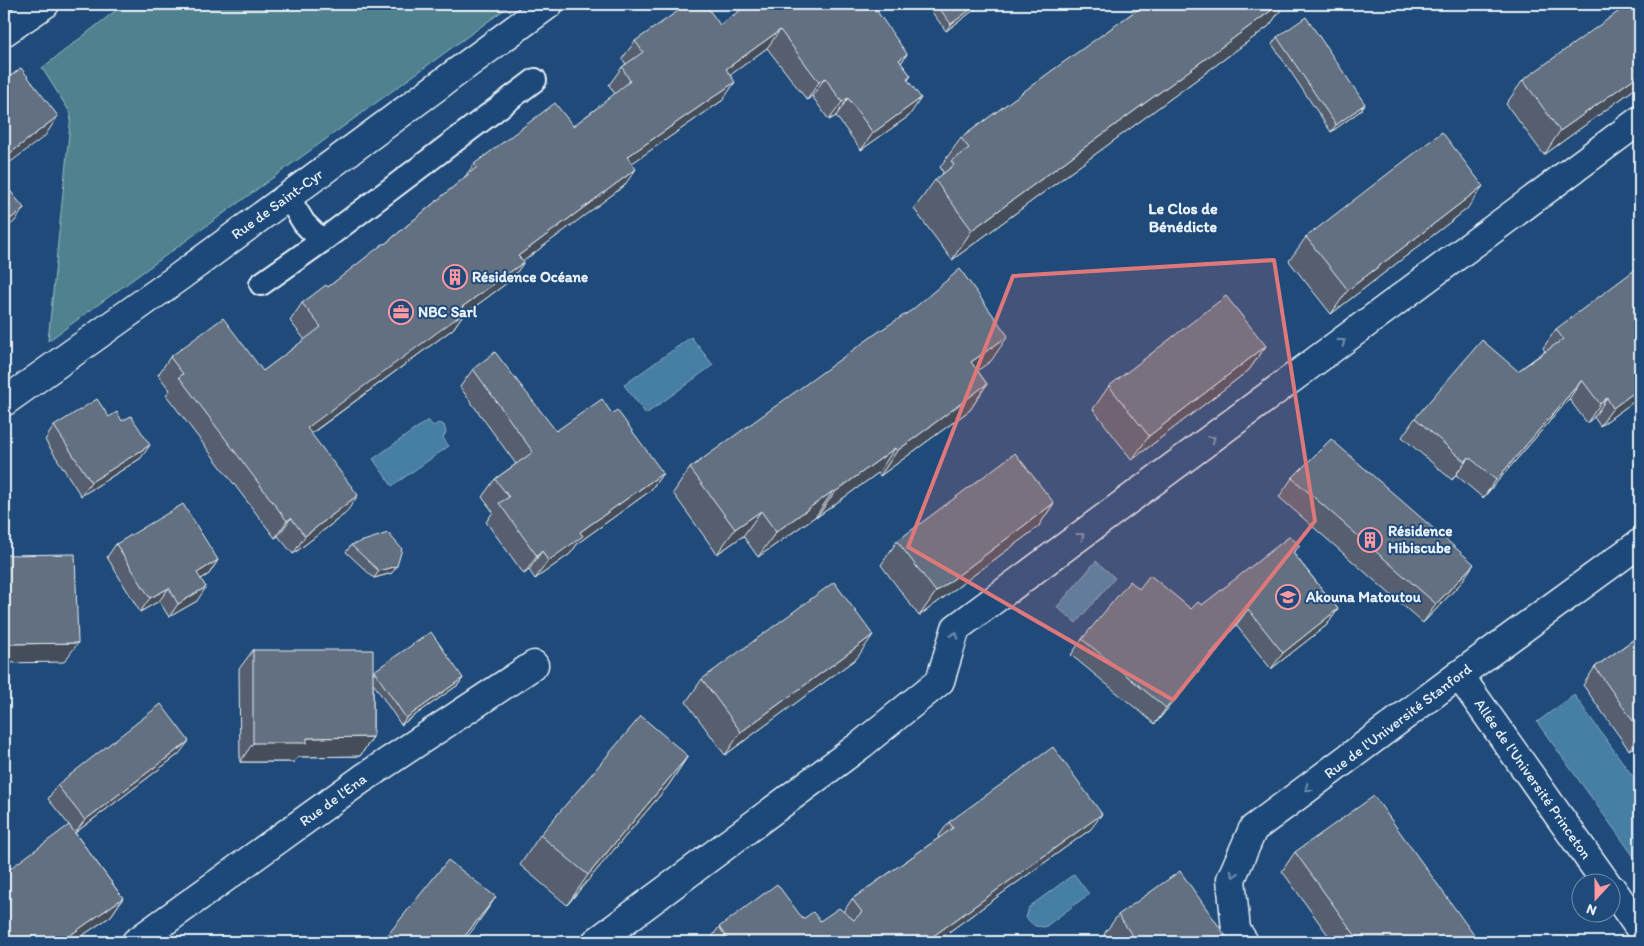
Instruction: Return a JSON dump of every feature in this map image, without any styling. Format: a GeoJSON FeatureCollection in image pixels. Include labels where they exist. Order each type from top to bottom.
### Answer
{"type":"FeatureCollection","features":[{"type":"Feature","properties":{"kind":"street"},"geometry":{"type":"LineString","coordinates":[[4,32],[45,4]]}},
{"type":"Feature","properties":{"kind":"street","name":"Rue de Saint-Cyr"},"geometry":{"type":"LineString","coordinates":[[4,402],[288,197],[549,4]]}},
{"type":"Feature","properties":{"kind":"street"},"geometry":{"type":"LineString","coordinates":[[596,942],[854,749],[940,681],[956,628],[1640,120]]}},
{"type":"Feature","properties":{"kind":"street","name":"Rue de l'Université Stanford"},"geometry":{"type":"LineString","coordinates":[[1244,942],[1236,930],[1231,879],[1252,829],[1640,543]]}},
{"type":"Feature","properties":{"kind":"street","name":"Rue de l'Ena"},"geometry":{"type":"LineString","coordinates":[[136,942],[362,779],[534,665]]}},
{"type":"Feature","properties":{"kind":"street","name":"Allée de l'Université Princeton"},"geometry":{"type":"LineString","coordinates":[[1459,675],[1600,874]]}},
{"type":"Feature","properties":{"kind":"street"},"geometry":{"type":"LineString","coordinates":[[1622,903],[1640,929]]}},
{"type":"Feature","properties":{"kind":"lane"},"geometry":{"type":"LineString","coordinates":[[261,284],[322,241],[535,80]]}},
{"type":"Feature","properties":{"kind":"lane"},"geometry":{"type":"LineString","coordinates":[[288,197],[304,223],[322,241]]}},
{"type":"Feature","properties":{"kind":"highlighted area"},"geometry":{"type":"Polygon","coordinates":[[[1274,260],[1315,521],[1173,700],[908,547],[1013,276],[1274,260]]]}},
{"type":"Feature","properties":{"kind":"green space"},"geometry":{"type":"Polygon","coordinates":[[[124,4],[512,4],[48,341],[71,114],[42,68],[124,4]]]}},
{"type":"Feature","properties":{"kind":"water"},"geometry":{"type":"Polygon","coordinates":[[[691,337],[713,365],[646,414],[624,385],[691,337]]]}},
{"type":"Feature","properties":{"kind":"water"},"geometry":{"type":"Polygon","coordinates":[[[428,420],[433,426],[439,423],[444,425],[446,432],[443,438],[449,446],[392,486],[373,459],[428,420]]]}},
{"type":"Feature","properties":{"kind":"water"},"geometry":{"type":"Polygon","coordinates":[[[1096,561],[1115,578],[1076,623],[1057,607],[1096,561]]]}},
{"type":"Feature","properties":{"kind":"water"},"geometry":{"type":"Polygon","coordinates":[[[1574,695],[1634,778],[1640,775],[1640,865],[1537,722],[1574,695]]]}},
{"type":"Feature","properties":{"kind":"water"},"geometry":{"type":"Polygon","coordinates":[[[1074,874],[1089,894],[1045,927],[1035,926],[1026,918],[1029,907],[1074,874]]]}},
{"type":"Feature","properties":{"kind":"building"},"geometry":{"type":"Polygon","coordinates":[[[688,4],[705,4],[720,25],[749,4],[872,4],[907,54],[899,60],[911,76],[907,79],[921,98],[873,133],[848,98],[842,102],[825,78],[819,82],[780,30],[726,69],[735,82],[627,157],[636,169],[518,256],[524,262],[462,307],[465,312],[307,428],[358,495],[305,536],[291,518],[287,521],[179,377],[183,374],[170,357],[223,318],[263,371],[321,327],[302,303],[326,285],[328,287],[385,244],[477,167],[474,164],[555,103],[573,126],[597,108],[630,81],[622,67],[643,52],[635,41],[688,4]]]}},
{"type":"Feature","properties":{"kind":"building"},"geometry":{"type":"Polygon","coordinates":[[[936,4],[978,4],[951,24],[936,4]]]}},
{"type":"Feature","properties":{"kind":"building"},"geometry":{"type":"Polygon","coordinates":[[[1145,4],[1280,4],[972,230],[935,180],[954,165],[951,161],[969,148],[961,138],[1145,4]]]}},
{"type":"Feature","properties":{"kind":"building"},"geometry":{"type":"Polygon","coordinates":[[[1629,4],[1640,4],[1640,74],[1560,131],[1523,80],[1629,4]]]}},
{"type":"Feature","properties":{"kind":"building"},"geometry":{"type":"Polygon","coordinates":[[[1306,17],[1365,104],[1336,125],[1277,37],[1306,17]]]}},
{"type":"Feature","properties":{"kind":"building"},"geometry":{"type":"Polygon","coordinates":[[[21,68],[58,116],[4,158],[4,81],[21,68]]]}},
{"type":"Feature","properties":{"kind":"building"},"geometry":{"type":"Polygon","coordinates":[[[1442,132],[1483,186],[1348,290],[1306,237],[1442,132]]]}},
{"type":"Feature","properties":{"kind":"building"},"geometry":{"type":"Polygon","coordinates":[[[4,183],[24,208],[4,224],[4,183]]]}},
{"type":"Feature","properties":{"kind":"building"},"geometry":{"type":"Polygon","coordinates":[[[1640,266],[1640,388],[1613,408],[1607,398],[1600,404],[1582,380],[1496,480],[1469,457],[1465,462],[1415,418],[1482,340],[1518,371],[1563,339],[1556,329],[1640,266]]]}},
{"type":"Feature","properties":{"kind":"building"},"geometry":{"type":"Polygon","coordinates":[[[960,269],[1008,336],[971,362],[987,384],[897,451],[895,448],[776,532],[761,511],[735,529],[690,468],[878,332],[912,310],[960,269]]]}},
{"type":"Feature","properties":{"kind":"building"},"geometry":{"type":"Polygon","coordinates":[[[1226,296],[1266,346],[1149,436],[1109,386],[1226,296]]]}},
{"type":"Feature","properties":{"kind":"building"},"geometry":{"type":"Polygon","coordinates":[[[495,352],[556,431],[602,399],[612,414],[617,410],[663,473],[580,532],[583,536],[548,561],[542,551],[537,556],[499,503],[509,497],[495,479],[533,452],[473,369],[495,352]]]}},
{"type":"Feature","properties":{"kind":"building"},"geometry":{"type":"Polygon","coordinates":[[[97,399],[109,417],[117,412],[122,421],[131,416],[150,445],[91,482],[54,426],[97,399]]]}},
{"type":"Feature","properties":{"kind":"building"},"geometry":{"type":"Polygon","coordinates":[[[1331,439],[1474,564],[1436,604],[1292,478],[1331,439]]]}},
{"type":"Feature","properties":{"kind":"building"},"geometry":{"type":"Polygon","coordinates":[[[1015,453],[1054,503],[936,592],[897,541],[1015,453]]]}},
{"type":"Feature","properties":{"kind":"building"},"geometry":{"type":"Polygon","coordinates":[[[183,504],[218,560],[197,573],[206,587],[178,604],[169,588],[150,598],[116,544],[183,504]]]}},
{"type":"Feature","properties":{"kind":"building"},"geometry":{"type":"Polygon","coordinates":[[[388,533],[402,549],[397,566],[379,571],[351,545],[388,533]]]}},
{"type":"Feature","properties":{"kind":"building"},"geometry":{"type":"Polygon","coordinates":[[[1290,536],[1300,546],[1293,553],[1338,609],[1283,653],[1248,609],[1166,708],[1082,639],[1130,581],[1139,589],[1150,575],[1191,609],[1198,602],[1202,605],[1290,536]]]}},
{"type":"Feature","properties":{"kind":"building"},"geometry":{"type":"Polygon","coordinates":[[[75,554],[78,643],[4,644],[4,555],[75,554]]]}},
{"type":"Feature","properties":{"kind":"building"},"geometry":{"type":"Polygon","coordinates":[[[834,582],[873,635],[741,732],[702,679],[834,582]]]}},
{"type":"Feature","properties":{"kind":"building"},"geometry":{"type":"Polygon","coordinates":[[[431,632],[463,678],[406,718],[374,671],[431,632]]]}},
{"type":"Feature","properties":{"kind":"building"},"geometry":{"type":"Polygon","coordinates":[[[1640,635],[1640,731],[1595,667],[1640,635]]]}},
{"type":"Feature","properties":{"kind":"building"},"geometry":{"type":"Polygon","coordinates":[[[253,650],[373,650],[373,737],[307,738],[307,743],[253,743],[253,650]]]}},
{"type":"Feature","properties":{"kind":"building"},"geometry":{"type":"Polygon","coordinates":[[[161,704],[189,741],[85,820],[57,785],[161,704]]]}},
{"type":"Feature","properties":{"kind":"building"},"geometry":{"type":"Polygon","coordinates":[[[641,716],[688,756],[588,875],[540,835],[641,716]]]}},
{"type":"Feature","properties":{"kind":"building"},"geometry":{"type":"Polygon","coordinates":[[[1053,747],[1102,814],[925,942],[730,942],[719,927],[777,884],[803,919],[813,912],[820,921],[839,908],[854,920],[862,912],[852,899],[953,828],[949,822],[1053,747]]]}},
{"type":"Feature","properties":{"kind":"building"},"geometry":{"type":"Polygon","coordinates":[[[1374,796],[1479,942],[1360,942],[1295,852],[1374,796]]]}},
{"type":"Feature","properties":{"kind":"building"},"geometry":{"type":"Polygon","coordinates":[[[69,825],[123,898],[69,936],[73,942],[4,942],[4,873],[69,825]]]}},
{"type":"Feature","properties":{"kind":"building"},"geometry":{"type":"Polygon","coordinates":[[[448,860],[496,897],[460,942],[382,942],[448,860]]]}},
{"type":"Feature","properties":{"kind":"building"},"geometry":{"type":"Polygon","coordinates":[[[1180,871],[1230,942],[1137,942],[1118,915],[1180,871]]]}},
{"type":"Feature","properties":{"kind":"place","name":"Résidence Océane"},"geometry":{"type":"Point","coordinates":[455,277]}},
{"type":"Feature","properties":{"kind":"place","name":"NBC Sarl"},"geometry":{"type":"Point","coordinates":[401,312]}},
{"type":"Feature","properties":{"kind":"place","name":"Résidence Hibiscube"},"geometry":{"type":"Point","coordinates":[1370,540]}},
{"type":"Feature","properties":{"kind":"place","name":"Akouna Matoutou"},"geometry":{"type":"Point","coordinates":[1288,597]}},
{"type":"Feature","properties":{"kind":"district","name":"Le Clos de Bénédicte"},"geometry":{"type":"Point","coordinates":[1183,217]}}]}
